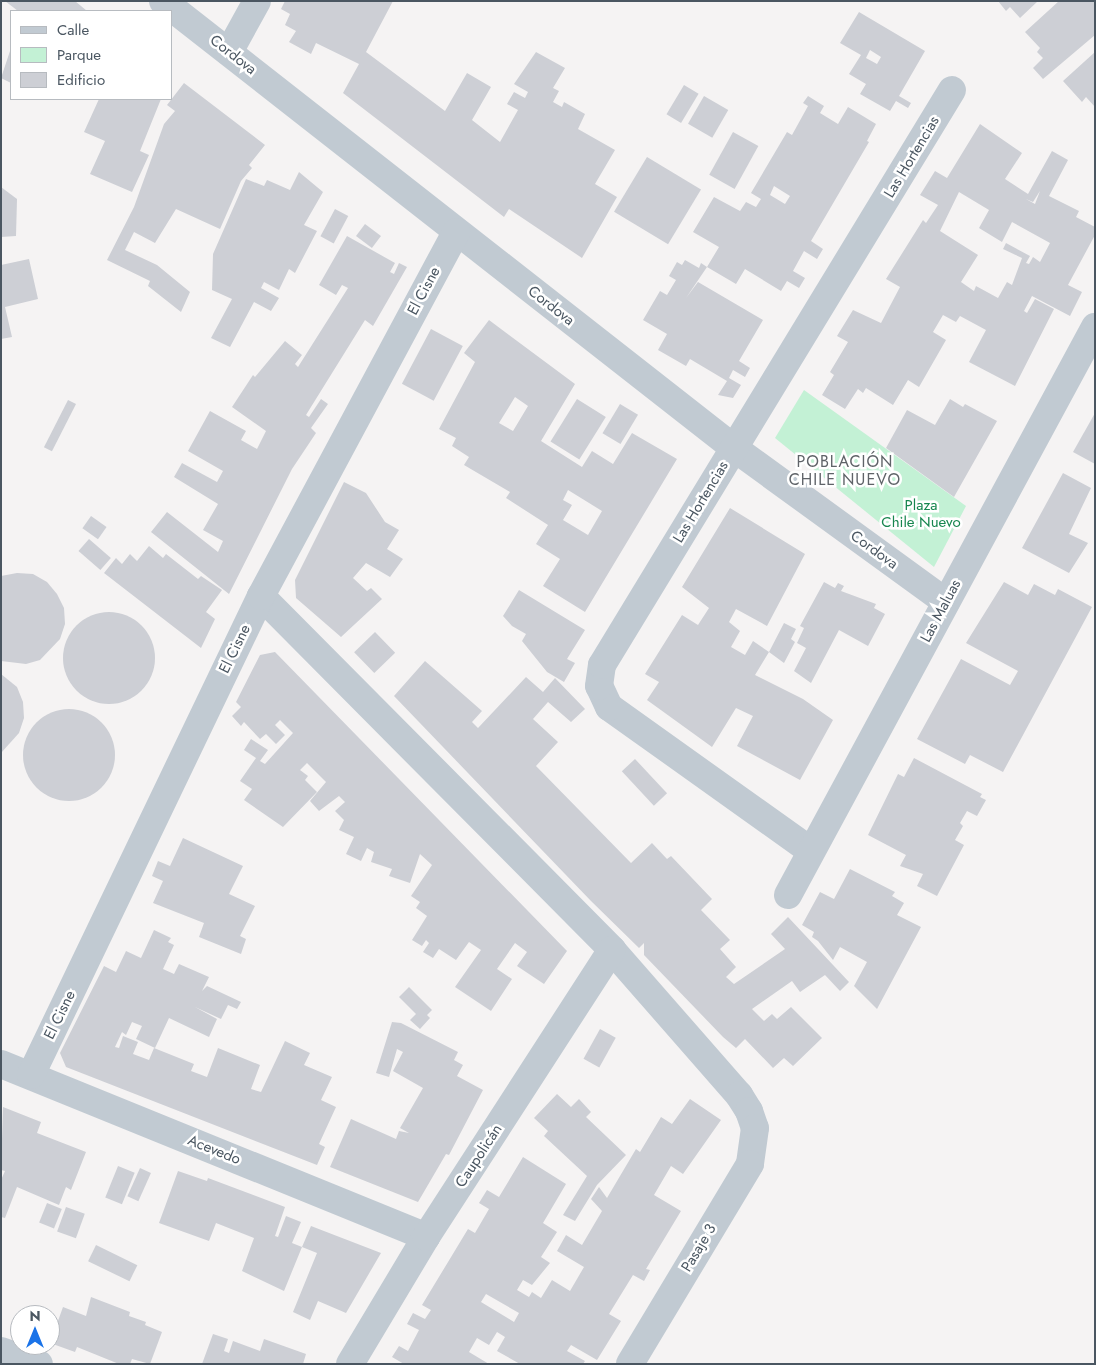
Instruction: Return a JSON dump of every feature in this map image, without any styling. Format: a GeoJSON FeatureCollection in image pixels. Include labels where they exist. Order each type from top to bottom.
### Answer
{"type":"FeatureCollection","features":[{"type":"Feature","properties":{"kind":"street","name":"Cordova"},"geometry":{"type":"LineString","coordinates":[[163,1],[734,448],[946,602]]}},
{"type":"Feature","properties":{"kind":"street"},"geometry":{"type":"LineString","coordinates":[[229,52],[257,1]]}},
{"type":"Feature","properties":{"kind":"street","name":"Las Hortencias"},"geometry":{"type":"LineString","coordinates":[[811,851],[609,707],[599,686],[602,664],[952,90]]}},
{"type":"Feature","properties":{"kind":"street","name":"El Cisne"},"geometry":{"type":"LineString","coordinates":[[31,1075],[261,596],[456,232]]}},
{"type":"Feature","properties":{"kind":"street","name":"Las Maluas"},"geometry":{"type":"LineString","coordinates":[[788,895],[1095,327]]}},
{"type":"Feature","properties":{"kind":"street"},"geometry":{"type":"LineString","coordinates":[[261,596],[612,950]]}},
{"type":"Feature","properties":{"kind":"street","name":"Pasaje 3"},"geometry":{"type":"LineString","coordinates":[[612,950],[739,1095],[755,1128],[750,1164],[630,1364]]}},
{"type":"Feature","properties":{"kind":"street","name":"Caupolicán"},"geometry":{"type":"LineString","coordinates":[[350,1364],[426,1236],[612,950]]}},
{"type":"Feature","properties":{"kind":"street","name":"Acevedo"},"geometry":{"type":"LineString","coordinates":[[1,1064],[426,1236]]}},
{"type":"Feature","properties":{"kind":"street"},"geometry":{"type":"LineString","coordinates":[[1,1351],[39,1364]]}},
{"type":"Feature","properties":{"kind":"green space","name":"Plaza Chile Nuevo"},"geometry":{"type":"Polygon","coordinates":[[[804,390],[966,506],[934,567],[775,438],[804,390]]]}},
{"type":"Feature","properties":{"kind":"building"},"geometry":{"type":"Polygon","coordinates":[[[5,1],[75,1],[86,10],[17,10],[5,1]]]}},
{"type":"Feature","properties":{"kind":"building"},"geometry":{"type":"Polygon","coordinates":[[[285,1],[393,1],[366,52],[445,111],[467,73],[491,87],[472,120],[500,142],[518,110],[507,104],[514,92],[525,98],[528,92],[514,84],[536,52],[565,68],[553,88],[559,91],[553,102],[562,107],[564,102],[585,114],[578,129],[615,150],[595,184],[617,197],[582,258],[509,209],[504,217],[343,93],[359,64],[316,43],[311,54],[289,42],[296,31],[285,25],[290,14],[281,9],[285,1]]]}},
{"type":"Feature","properties":{"kind":"building"},"geometry":{"type":"Polygon","coordinates":[[[998,1],[1038,1],[1020,18],[1010,7],[1006,11],[998,1]]]}},
{"type":"Feature","properties":{"kind":"building"},"geometry":{"type":"Polygon","coordinates":[[[1059,1],[1095,1],[1095,35],[1043,79],[1033,68],[1043,58],[1037,52],[1040,48],[1025,32],[1059,1]]]}},
{"type":"Feature","properties":{"kind":"building"},"geometry":{"type":"Polygon","coordinates":[[[859,12],[925,51],[899,96],[911,103],[908,108],[896,101],[890,111],[860,94],[866,84],[849,74],[861,55],[840,43],[859,12]],[[870,50],[866,58],[877,64],[881,57],[870,50]]]}},
{"type":"Feature","properties":{"kind":"building"},"geometry":{"type":"Polygon","coordinates":[[[10,51],[10,82],[1,78],[10,51]]]}},
{"type":"Feature","properties":{"kind":"building"},"geometry":{"type":"Polygon","coordinates":[[[1095,52],[1095,107],[1086,97],[1082,102],[1063,81],[1095,52]]]}},
{"type":"Feature","properties":{"kind":"building"},"geometry":{"type":"Polygon","coordinates":[[[184,83],[265,145],[249,165],[252,168],[241,181],[220,229],[176,209],[155,243],[134,232],[125,250],[157,265],[190,292],[181,312],[148,286],[150,281],[107,260],[134,207],[164,124],[175,111],[167,105],[184,83]]]}},
{"type":"Feature","properties":{"kind":"building"},"geometry":{"type":"Polygon","coordinates":[[[684,85],[699,94],[681,123],[666,114],[684,85]]]}},
{"type":"Feature","properties":{"kind":"building"},"geometry":{"type":"Polygon","coordinates":[[[704,96],[728,110],[712,138],[688,124],[704,96]]]}},
{"type":"Feature","properties":{"kind":"building"},"geometry":{"type":"Polygon","coordinates":[[[808,96],[824,106],[820,113],[838,124],[848,107],[876,124],[867,141],[869,142],[811,241],[823,249],[817,259],[804,251],[793,271],[805,278],[799,288],[787,281],[781,291],[745,269],[736,284],[707,267],[719,247],[693,232],[714,197],[740,211],[746,202],[756,207],[761,199],[751,193],[787,132],[792,135],[808,106],[803,103],[808,96]],[[774,186],[770,195],[785,204],[790,196],[774,186]]]}},
{"type":"Feature","properties":{"kind":"building"},"geometry":{"type":"Polygon","coordinates":[[[99,100],[161,100],[140,151],[149,155],[132,192],[90,174],[105,141],[84,132],[99,100]]]}},
{"type":"Feature","properties":{"kind":"building"},"geometry":{"type":"Polygon","coordinates":[[[980,124],[1022,153],[1005,179],[1028,194],[1052,151],[1068,160],[1049,196],[1079,211],[1076,217],[1095,227],[1095,235],[1068,285],[1082,292],[1070,316],[1032,296],[1024,311],[1027,313],[1035,299],[1054,309],[1015,386],[969,362],[986,330],[960,316],[956,322],[943,315],[933,332],[946,340],[919,387],[908,380],[893,405],[866,388],[863,393],[858,389],[845,409],[822,395],[834,375],[830,372],[848,342],[837,336],[853,310],[881,323],[900,287],[886,279],[923,220],[926,223],[938,205],[920,195],[935,171],[947,178],[980,124]],[[1040,191],[1033,202],[1026,199],[1035,204],[1040,191]],[[959,192],[940,231],[978,255],[961,282],[974,291],[976,286],[998,298],[1007,282],[1012,285],[1022,258],[1003,249],[1006,243],[1030,256],[1026,263],[1029,264],[1033,257],[1040,262],[1050,243],[1012,222],[1002,242],[979,228],[989,210],[959,192]]]}},
{"type":"Feature","properties":{"kind":"building"},"geometry":{"type":"Polygon","coordinates":[[[733,132],[758,146],[735,189],[709,175],[733,132]]]}},
{"type":"Feature","properties":{"kind":"building"},"geometry":{"type":"Polygon","coordinates":[[[647,157],[701,189],[668,244],[614,212],[647,157]]]}},
{"type":"Feature","properties":{"kind":"building"},"geometry":{"type":"Polygon","coordinates":[[[299,172],[323,192],[304,225],[317,231],[295,273],[289,269],[279,290],[264,282],[261,288],[279,298],[271,311],[254,302],[230,347],[211,338],[232,299],[212,290],[213,254],[246,179],[264,186],[267,180],[290,190],[299,172]]]}},
{"type":"Feature","properties":{"kind":"building"},"geometry":{"type":"Polygon","coordinates":[[[1,187],[17,199],[16,236],[1,237],[1,187]]]}},
{"type":"Feature","properties":{"kind":"building"},"geometry":{"type":"Polygon","coordinates":[[[335,209],[348,216],[334,243],[320,236],[335,209]]]}},
{"type":"Feature","properties":{"kind":"building"},"geometry":{"type":"Polygon","coordinates":[[[365,224],[381,236],[372,248],[356,236],[365,224]]]}},
{"type":"Feature","properties":{"kind":"building"},"geometry":{"type":"Polygon","coordinates":[[[347,236],[395,263],[390,272],[394,274],[399,263],[407,267],[373,326],[365,320],[306,415],[309,417],[321,399],[328,404],[311,428],[316,433],[292,469],[229,594],[151,532],[167,512],[218,552],[223,541],[203,530],[218,504],[174,477],[182,463],[217,482],[223,471],[188,451],[210,411],[246,431],[241,440],[257,449],[266,431],[232,407],[253,375],[255,377],[285,341],[302,355],[295,364],[298,367],[348,288],[342,285],[336,295],[319,285],[347,236]]]}},
{"type":"Feature","properties":{"kind":"building"},"geometry":{"type":"Polygon","coordinates":[[[29,259],[38,299],[5,307],[12,337],[1,339],[1,265],[29,259]]]}},
{"type":"Feature","properties":{"kind":"building"},"geometry":{"type":"Polygon","coordinates":[[[685,260],[699,268],[701,263],[707,267],[686,298],[698,282],[763,320],[739,361],[750,368],[745,377],[733,370],[729,378],[741,385],[733,398],[718,395],[727,381],[690,359],[686,366],[658,350],[667,334],[643,320],[660,291],[667,295],[676,280],[669,276],[677,262],[682,265],[685,260]]]}},
{"type":"Feature","properties":{"kind":"building"},"geometry":{"type":"Polygon","coordinates":[[[489,320],[575,384],[541,441],[582,467],[592,451],[613,464],[632,433],[677,459],[585,612],[543,586],[560,559],[536,544],[548,525],[506,498],[510,492],[464,465],[469,457],[452,446],[456,438],[439,429],[475,362],[464,353],[489,320]],[[515,397],[499,423],[513,431],[528,406],[515,397]],[[568,490],[563,500],[572,505],[563,520],[588,535],[602,511],[568,490]]]}},
{"type":"Feature","properties":{"kind":"building"},"geometry":{"type":"Polygon","coordinates":[[[431,329],[463,346],[434,401],[402,384],[431,329]]]}},
{"type":"Feature","properties":{"kind":"building"},"geometry":{"type":"Polygon","coordinates":[[[577,399],[606,417],[579,459],[551,441],[577,399]]]}},
{"type":"Feature","properties":{"kind":"building"},"geometry":{"type":"Polygon","coordinates":[[[950,399],[963,407],[965,404],[997,421],[954,497],[886,448],[907,410],[935,425],[950,399]]]}},
{"type":"Feature","properties":{"kind":"building"},"geometry":{"type":"Polygon","coordinates":[[[68,400],[76,404],[52,451],[44,447],[68,400]]]}},
{"type":"Feature","properties":{"kind":"building"},"geometry":{"type":"Polygon","coordinates":[[[620,404],[638,415],[620,444],[602,433],[620,404]]]}},
{"type":"Feature","properties":{"kind":"building"},"geometry":{"type":"Polygon","coordinates":[[[1095,413],[1095,464],[1073,452],[1095,413]]]}},
{"type":"Feature","properties":{"kind":"building"},"geometry":{"type":"Polygon","coordinates":[[[1063,473],[1091,488],[1069,534],[1088,543],[1069,573],[1022,548],[1063,473]]]}},
{"type":"Feature","properties":{"kind":"building"},"geometry":{"type":"Polygon","coordinates":[[[344,482],[366,493],[385,522],[399,530],[387,549],[403,559],[390,577],[366,563],[353,578],[367,591],[371,588],[382,599],[341,637],[296,598],[295,580],[344,482]]]}},
{"type":"Feature","properties":{"kind":"building"},"geometry":{"type":"Polygon","coordinates":[[[730,508],[805,554],[767,626],[736,609],[729,622],[740,631],[731,647],[745,655],[753,641],[769,652],[755,675],[803,699],[833,720],[800,780],[737,746],[753,716],[736,708],[712,747],[647,700],[659,682],[645,674],[682,615],[698,625],[709,608],[682,587],[730,508]]]}},
{"type":"Feature","properties":{"kind":"building"},"geometry":{"type":"Polygon","coordinates":[[[91,516],[107,527],[98,539],[82,528],[91,516]]]}},
{"type":"Feature","properties":{"kind":"building"},"geometry":{"type":"Polygon","coordinates":[[[89,539],[111,558],[100,570],[79,551],[89,539]]]}},
{"type":"Feature","properties":{"kind":"building"},"geometry":{"type":"Polygon","coordinates":[[[149,546],[163,558],[166,554],[198,579],[201,576],[222,590],[206,612],[215,619],[201,648],[104,573],[116,558],[122,564],[130,554],[137,561],[149,546]]]}},
{"type":"Feature","properties":{"kind":"building"},"geometry":{"type":"Polygon","coordinates":[[[17,573],[33,574],[47,582],[57,594],[64,608],[65,624],[60,639],[40,660],[26,664],[1,661],[1,576],[17,573]]]}},
{"type":"Feature","properties":{"kind":"building"},"geometry":{"type":"Polygon","coordinates":[[[824,582],[835,588],[838,583],[844,586],[841,591],[876,604],[874,608],[885,614],[868,646],[839,630],[811,683],[794,671],[806,648],[797,643],[804,628],[800,626],[824,582]]]}},
{"type":"Feature","properties":{"kind":"building"},"geometry":{"type":"Polygon","coordinates":[[[1004,582],[1028,595],[1034,584],[1055,595],[1058,589],[1092,607],[1003,772],[970,755],[965,764],[917,739],[961,659],[1010,685],[1018,671],[966,643],[1004,582]]]}},
{"type":"Feature","properties":{"kind":"building"},"geometry":{"type":"Polygon","coordinates":[[[519,590],[585,630],[567,659],[575,663],[564,682],[547,672],[522,641],[526,634],[512,626],[503,616],[519,590]]]}},
{"type":"Feature","properties":{"kind":"building"},"geometry":{"type":"Polygon","coordinates":[[[109,612],[126,616],[141,626],[151,641],[155,658],[151,675],[141,690],[126,700],[109,704],[92,700],[77,690],[67,675],[63,658],[67,641],[77,626],[92,616],[109,612]]]}},
{"type":"Feature","properties":{"kind":"building"},"geometry":{"type":"Polygon","coordinates":[[[784,623],[796,629],[791,639],[795,642],[784,663],[769,652],[784,623]]]}},
{"type":"Feature","properties":{"kind":"building"},"geometry":{"type":"Polygon","coordinates":[[[375,632],[395,653],[374,673],[354,652],[375,632]]]}},
{"type":"Feature","properties":{"kind":"building"},"geometry":{"type":"Polygon","coordinates":[[[275,652],[567,951],[544,984],[517,966],[527,952],[515,943],[497,969],[512,979],[491,1011],[455,987],[481,950],[469,942],[456,960],[439,949],[433,958],[423,952],[429,943],[426,940],[422,946],[412,940],[427,916],[416,908],[420,902],[411,896],[432,865],[420,854],[410,883],[389,876],[392,869],[371,862],[374,852],[367,848],[361,861],[346,854],[354,837],[339,830],[344,820],[335,811],[345,802],[339,796],[319,811],[310,801],[326,782],[307,763],[300,770],[308,776],[305,780],[317,792],[283,827],[244,800],[252,789],[240,781],[256,758],[244,750],[251,739],[268,750],[260,761],[265,764],[293,733],[280,720],[275,725],[285,735],[276,744],[266,734],[260,739],[244,722],[241,726],[232,716],[241,707],[236,702],[260,655],[275,652]]]}},
{"type":"Feature","properties":{"kind":"building"},"geometry":{"type":"Polygon","coordinates":[[[425,661],[482,711],[472,722],[478,728],[526,677],[543,692],[555,678],[585,709],[571,722],[548,702],[533,719],[558,742],[536,766],[631,863],[652,843],[667,859],[671,856],[712,899],[701,910],[730,940],[720,949],[736,967],[726,977],[734,984],[785,949],[771,934],[788,917],[849,982],[840,991],[825,975],[800,992],[792,981],[752,1009],[764,1021],[772,1014],[777,1019],[791,1007],[822,1038],[793,1066],[784,1058],[773,1068],[745,1039],[736,1048],[723,1037],[644,955],[644,943],[639,948],[591,901],[394,696],[425,661]]]}},
{"type":"Feature","properties":{"kind":"building"},"geometry":{"type":"Polygon","coordinates":[[[1,674],[17,687],[23,702],[24,718],[19,733],[1,753],[1,674]]]}},
{"type":"Feature","properties":{"kind":"building"},"geometry":{"type":"Polygon","coordinates":[[[69,709],[87,713],[101,723],[111,737],[115,755],[111,773],[101,787],[87,797],[69,801],[51,797],[37,787],[27,773],[23,755],[27,737],[37,723],[51,713],[69,709]]]}},
{"type":"Feature","properties":{"kind":"building"},"geometry":{"type":"Polygon","coordinates":[[[914,758],[982,794],[980,797],[986,800],[977,816],[967,811],[960,823],[963,826],[955,840],[964,845],[937,896],[917,886],[923,874],[900,866],[906,855],[868,835],[898,774],[904,777],[914,758]]]}},
{"type":"Feature","properties":{"kind":"building"},"geometry":{"type":"Polygon","coordinates":[[[635,759],[667,793],[654,806],[622,771],[635,759]]]}},
{"type":"Feature","properties":{"kind":"building"},"geometry":{"type":"Polygon","coordinates":[[[183,838],[243,866],[229,894],[255,906],[240,936],[246,939],[241,954],[199,937],[204,923],[153,903],[163,881],[152,876],[158,861],[170,866],[183,838]]]}},
{"type":"Feature","properties":{"kind":"building"},"geometry":{"type":"Polygon","coordinates":[[[850,869],[895,892],[892,896],[904,903],[897,915],[921,927],[877,1009],[854,986],[867,962],[840,947],[833,960],[818,941],[812,937],[814,932],[802,925],[820,892],[834,899],[850,869]]]}},
{"type":"Feature","properties":{"kind":"building"},"geometry":{"type":"Polygon","coordinates":[[[154,930],[171,938],[168,942],[174,945],[163,969],[174,974],[179,964],[209,977],[202,991],[207,986],[241,1002],[237,1009],[228,1005],[221,1019],[195,1007],[217,1019],[209,1037],[169,1018],[155,1048],[136,1039],[142,1026],[132,1022],[126,1035],[122,1032],[115,1047],[119,1048],[123,1036],[138,1042],[133,1054],[149,1060],[154,1048],[194,1064],[191,1071],[207,1077],[218,1048],[260,1065],[251,1089],[261,1092],[285,1041],[310,1053],[304,1065],[332,1077],[321,1100],[336,1107],[319,1144],[325,1147],[317,1165],[66,1067],[60,1053],[104,966],[116,972],[126,951],[141,958],[154,930]]]}},
{"type":"Feature","properties":{"kind":"building"},"geometry":{"type":"Polygon","coordinates":[[[409,987],[432,1010],[427,1015],[430,1018],[420,1029],[410,1020],[416,1014],[399,997],[409,987]]]}},
{"type":"Feature","properties":{"kind":"building"},"geometry":{"type":"Polygon","coordinates":[[[392,1022],[401,1023],[458,1052],[454,1060],[463,1065],[457,1076],[483,1090],[449,1155],[446,1154],[418,1202],[330,1167],[351,1119],[396,1139],[399,1131],[409,1133],[400,1128],[423,1088],[393,1071],[403,1052],[397,1049],[389,1077],[376,1073],[392,1022]]]}},
{"type":"Feature","properties":{"kind":"building"},"geometry":{"type":"Polygon","coordinates":[[[600,1029],[616,1038],[599,1067],[584,1059],[600,1029]]]}},
{"type":"Feature","properties":{"kind":"building"},"geometry":{"type":"Polygon","coordinates":[[[557,1094],[571,1107],[579,1099],[591,1112],[586,1117],[626,1155],[597,1185],[575,1221],[563,1215],[587,1176],[544,1136],[548,1131],[534,1118],[557,1094]]]}},
{"type":"Feature","properties":{"kind":"building"},"geometry":{"type":"Polygon","coordinates":[[[690,1099],[721,1120],[683,1174],[671,1166],[654,1195],[681,1211],[646,1269],[650,1270],[644,1281],[633,1275],[609,1314],[621,1321],[597,1360],[571,1345],[567,1351],[585,1361],[583,1364],[520,1364],[497,1351],[505,1337],[497,1332],[489,1345],[477,1338],[469,1352],[489,1364],[404,1364],[392,1357],[399,1346],[408,1351],[419,1330],[407,1324],[413,1313],[425,1319],[431,1310],[422,1305],[468,1229],[475,1233],[489,1209],[479,1203],[487,1190],[499,1197],[523,1157],[566,1184],[543,1223],[557,1232],[541,1257],[550,1263],[532,1285],[523,1280],[517,1290],[529,1297],[532,1292],[541,1298],[552,1280],[570,1291],[584,1267],[557,1251],[566,1235],[582,1245],[602,1211],[591,1199],[599,1187],[607,1198],[636,1149],[640,1152],[661,1117],[672,1124],[690,1099]],[[486,1294],[481,1302],[514,1322],[519,1313],[486,1294]]]}},
{"type":"Feature","properties":{"kind":"building"},"geometry":{"type":"Polygon","coordinates":[[[3,1107],[41,1122],[37,1133],[86,1152],[71,1190],[66,1187],[59,1205],[17,1187],[5,1218],[1,1217],[1,1180],[5,1171],[1,1170],[3,1107]]]}},
{"type":"Feature","properties":{"kind":"building"},"geometry":{"type":"Polygon","coordinates":[[[118,1166],[135,1173],[122,1204],[105,1198],[118,1166]]]}},
{"type":"Feature","properties":{"kind":"building"},"geometry":{"type":"Polygon","coordinates":[[[140,1168],[151,1173],[138,1201],[127,1196],[140,1168]]]}},
{"type":"Feature","properties":{"kind":"building"},"geometry":{"type":"Polygon","coordinates":[[[178,1171],[207,1181],[208,1178],[285,1207],[275,1236],[278,1237],[286,1216],[301,1222],[292,1243],[302,1247],[284,1291],[242,1271],[254,1238],[216,1223],[209,1241],[159,1223],[178,1171]]]}},
{"type":"Feature","properties":{"kind":"building"},"geometry":{"type":"Polygon","coordinates":[[[47,1203],[62,1209],[54,1228],[39,1222],[47,1203]]]}},
{"type":"Feature","properties":{"kind":"building"},"geometry":{"type":"Polygon","coordinates":[[[66,1207],[85,1214],[76,1238],[57,1231],[66,1207]]]}},
{"type":"Feature","properties":{"kind":"building"},"geometry":{"type":"Polygon","coordinates":[[[311,1226],[381,1253],[346,1313],[318,1301],[310,1320],[293,1312],[317,1253],[302,1247],[311,1226]]]}},
{"type":"Feature","properties":{"kind":"building"},"geometry":{"type":"Polygon","coordinates":[[[96,1245],[137,1265],[129,1281],[88,1261],[96,1245]]]}},
{"type":"Feature","properties":{"kind":"building"},"geometry":{"type":"Polygon","coordinates":[[[91,1297],[130,1312],[129,1316],[146,1322],[145,1325],[162,1332],[150,1364],[132,1359],[130,1364],[119,1364],[77,1347],[75,1352],[60,1347],[60,1315],[63,1307],[86,1316],[91,1297]]]}},
{"type":"Feature","properties":{"kind":"building"},"geometry":{"type":"Polygon","coordinates":[[[213,1334],[228,1339],[224,1351],[229,1353],[233,1341],[260,1351],[264,1339],[306,1354],[303,1364],[202,1364],[213,1334]]]}},
{"type":"Feature","properties":{"kind":"district","name":"POBLACIÓN CHILE NUEVO"},"geometry":{"type":"Point","coordinates":[845,471]}}]}
